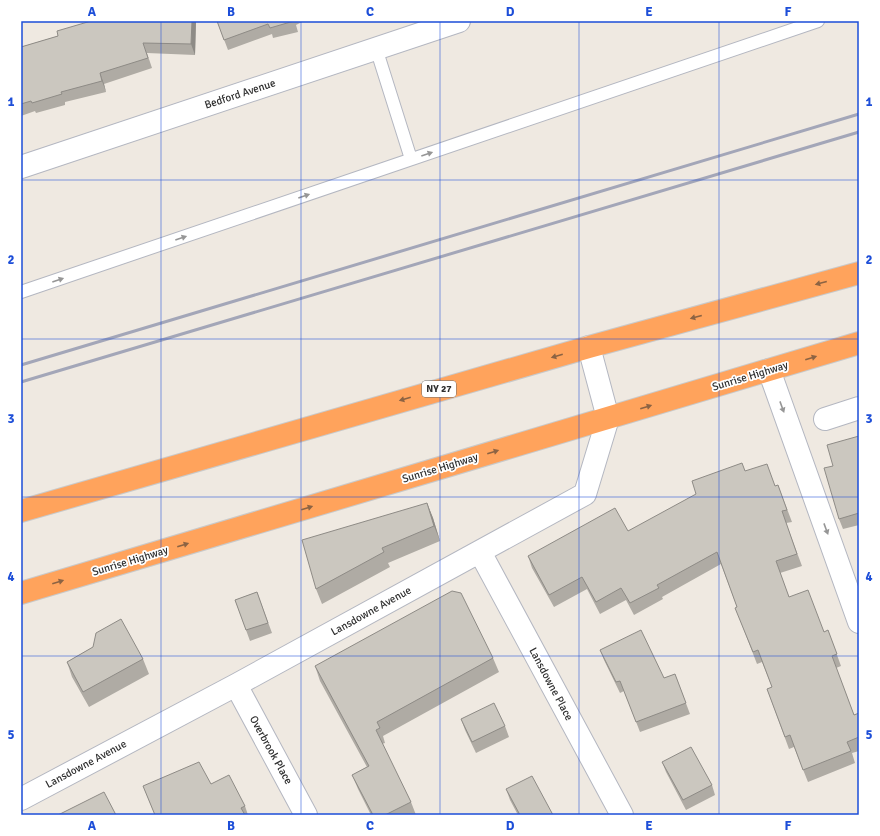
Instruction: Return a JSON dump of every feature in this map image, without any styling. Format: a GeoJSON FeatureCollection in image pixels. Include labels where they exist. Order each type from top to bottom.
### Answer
{"type":"FeatureCollection","features":[{"type":"Feature","properties":{"kind":"highway","name":"NY 27"},"geometry":{"type":"LineString","coordinates":[[21,511],[589,347],[859,273]]}},
{"type":"Feature","properties":{"kind":"highway","name":"Sunrise Highway"},"geometry":{"type":"LineString","coordinates":[[21,593],[859,343]]}},
{"type":"Feature","properties":{"kind":"street","name":"Bedford Avenue"},"geometry":{"type":"LineString","coordinates":[[21,166],[459,21]]}},
{"type":"Feature","properties":{"kind":"street"},"geometry":{"type":"LineString","coordinates":[[589,347],[608,418]]}},
{"type":"Feature","properties":{"kind":"street"},"geometry":{"type":"LineString","coordinates":[[769,370],[859,622]]}},
{"type":"Feature","properties":{"kind":"street"},"geometry":{"type":"LineString","coordinates":[[825,419],[859,408]]}},
{"type":"Feature","properties":{"kind":"street","name":"Lansdowne Avenue"},"geometry":{"type":"LineString","coordinates":[[21,799],[236,685],[585,494],[608,418]]}},
{"type":"Feature","properties":{"kind":"street","name":"Lansdowne Place"},"geometry":{"type":"LineString","coordinates":[[480,552],[622,815]]}},
{"type":"Feature","properties":{"kind":"street","name":"Overbrook Place"},"geometry":{"type":"LineString","coordinates":[[236,685],[306,815]]}},
{"type":"Feature","properties":{"kind":"lane"},"geometry":{"type":"LineString","coordinates":[[21,292],[818,21]]}},
{"type":"Feature","properties":{"kind":"lane"},"geometry":{"type":"LineString","coordinates":[[376,48],[411,160]]}},
{"type":"Feature","properties":{"kind":"building"},"geometry":{"type":"Polygon","coordinates":[[[91,21],[192,21],[191,44],[143,43],[148,58],[100,73],[102,81],[61,92],[62,94],[32,103],[31,101],[21,104],[21,47],[58,36],[57,31],[91,21]]]}},
{"type":"Feature","properties":{"kind":"building"},"geometry":{"type":"Polygon","coordinates":[[[217,21],[294,21],[270,28],[268,24],[224,40],[217,21]]]}},
{"type":"Feature","properties":{"kind":"building"},"geometry":{"type":"Polygon","coordinates":[[[859,436],[859,513],[839,519],[824,468],[833,466],[827,445],[859,436]]]}},
{"type":"Feature","properties":{"kind":"building"},"geometry":{"type":"Polygon","coordinates":[[[742,463],[745,471],[767,464],[775,486],[778,485],[787,510],[782,511],[797,554],[776,561],[789,597],[808,590],[824,632],[828,630],[837,654],[832,656],[854,715],[859,713],[859,737],[847,742],[851,751],[803,770],[790,735],[785,737],[767,689],[772,687],[758,650],[753,652],[735,608],[737,607],[717,552],[657,585],[659,588],[630,603],[621,588],[596,602],[582,577],[549,595],[528,556],[615,508],[628,531],[696,494],[692,481],[742,463]]]}},
{"type":"Feature","properties":{"kind":"building"},"geometry":{"type":"Polygon","coordinates":[[[427,503],[434,526],[382,548],[384,552],[316,589],[302,540],[427,503]]]}},
{"type":"Feature","properties":{"kind":"building"},"geometry":{"type":"Polygon","coordinates":[[[452,591],[461,593],[493,658],[377,722],[380,728],[376,730],[411,802],[385,815],[373,815],[352,775],[369,766],[315,666],[452,591]]]}},
{"type":"Feature","properties":{"kind":"building"},"geometry":{"type":"Polygon","coordinates":[[[257,592],[268,623],[246,630],[235,600],[257,592]]]}},
{"type":"Feature","properties":{"kind":"building"},"geometry":{"type":"Polygon","coordinates":[[[121,619],[143,659],[83,692],[67,662],[93,647],[96,633],[121,619]]]}},
{"type":"Feature","properties":{"kind":"building"},"geometry":{"type":"Polygon","coordinates":[[[641,630],[664,678],[675,674],[686,703],[636,722],[620,681],[616,682],[600,650],[641,630]]]}},
{"type":"Feature","properties":{"kind":"building"},"geometry":{"type":"Polygon","coordinates":[[[494,703],[505,726],[472,742],[461,719],[494,703]]]}},
{"type":"Feature","properties":{"kind":"building"},"geometry":{"type":"Polygon","coordinates":[[[691,747],[712,785],[683,800],[662,762],[691,747]]]}},
{"type":"Feature","properties":{"kind":"building"},"geometry":{"type":"Polygon","coordinates":[[[199,762],[211,784],[229,775],[245,806],[241,808],[245,815],[155,815],[143,786],[199,762]]]}},
{"type":"Feature","properties":{"kind":"building"},"geometry":{"type":"Polygon","coordinates":[[[532,776],[553,815],[520,815],[506,789],[532,776]]]}},
{"type":"Feature","properties":{"kind":"building"},"geometry":{"type":"Polygon","coordinates":[[[104,792],[116,815],[58,815],[104,792]]]}},
{"type":"Feature","properties":{"kind":"railway"},"geometry":{"type":"LineString","coordinates":[[21,365],[859,114]]}},
{"type":"Feature","properties":{"kind":"railway"},"geometry":{"type":"LineString","coordinates":[[21,382],[859,132]]}}]}
